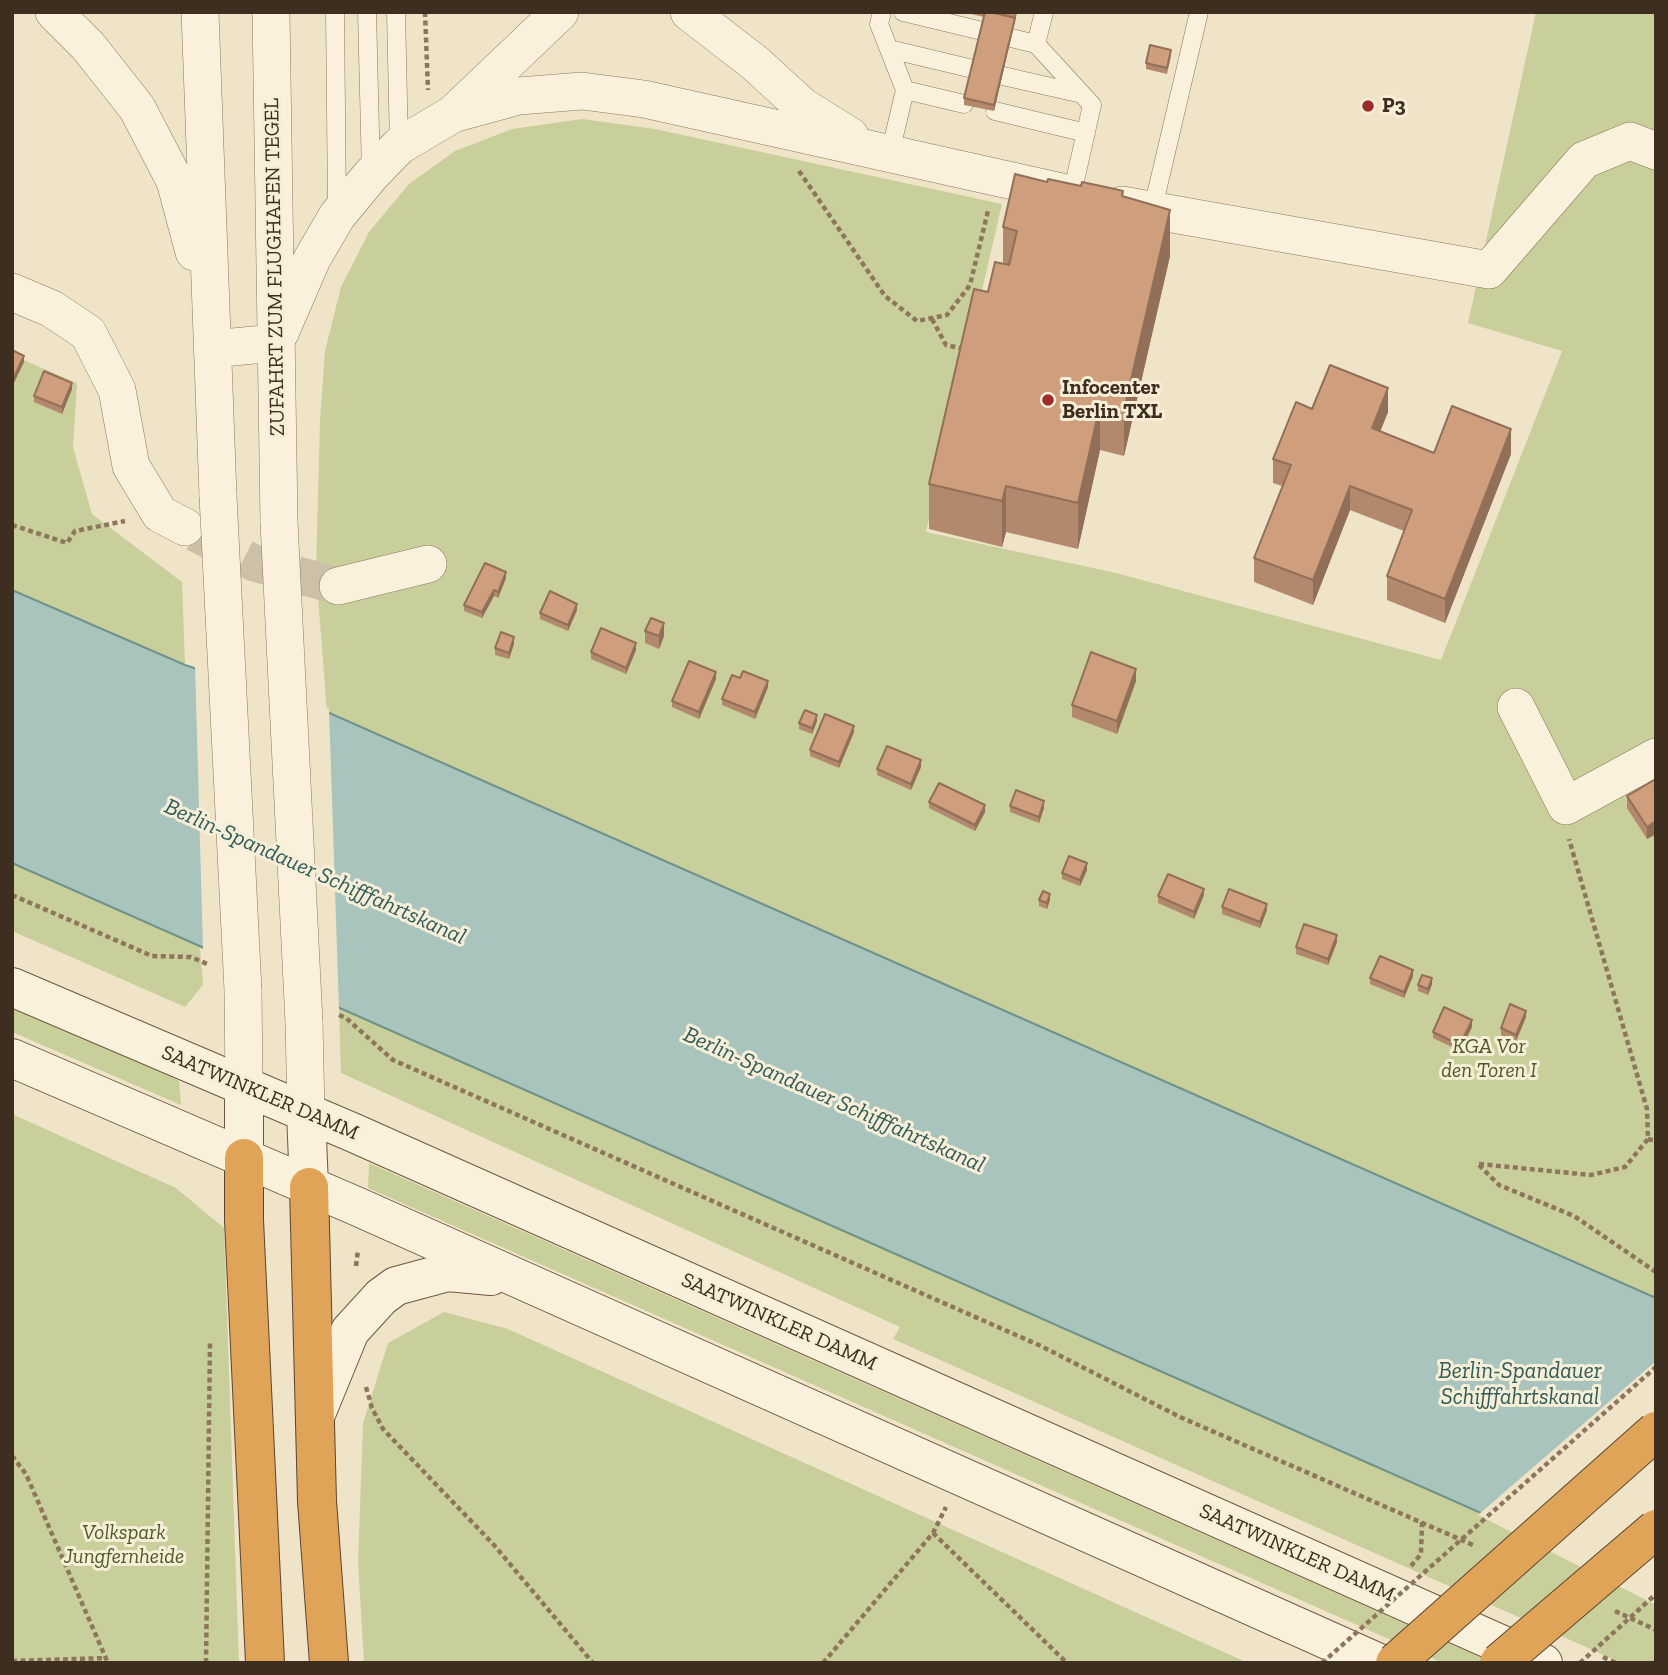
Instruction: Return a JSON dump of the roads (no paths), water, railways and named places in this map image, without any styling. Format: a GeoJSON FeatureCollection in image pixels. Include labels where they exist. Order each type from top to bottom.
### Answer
{"type":"FeatureCollection","features":[{"type":"Feature","properties":{"kind":"highway"},"geometry":{"type":"LineString","coordinates":[[244,1158],[244,1220],[265,1663]]}},
{"type":"Feature","properties":{"kind":"highway"},"geometry":{"type":"LineString","coordinates":[[309,1186],[317,1501],[329,1663]]}},
{"type":"Feature","properties":{"kind":"highway"},"geometry":{"type":"LineString","coordinates":[[1395,1663],[1656,1430]]}},
{"type":"Feature","properties":{"kind":"highway"},"geometry":{"type":"LineString","coordinates":[[1499,1663],[1656,1528]]}},
{"type":"Feature","properties":{"kind":"main road","name":"SAATWINKLER DAMM"},"geometry":{"type":"LineString","coordinates":[[12,987],[306,1112],[1543,1663]]}},
{"type":"Feature","properties":{"kind":"main road"},"geometry":{"type":"LineString","coordinates":[[12,1058],[309,1186],[1379,1663]]}},
{"type":"Feature","properties":{"kind":"main road"},"geometry":{"type":"LineString","coordinates":[[244,1086],[244,1158]]}},
{"type":"Feature","properties":{"kind":"main road"},"geometry":{"type":"LineString","coordinates":[[306,1112],[309,1186]]}},
{"type":"Feature","properties":{"kind":"main road"},"geometry":{"type":"LineString","coordinates":[[316,1414],[350,1331],[381,1297],[396,1286],[448,1272],[514,1278]]}},
{"type":"Feature","properties":{"kind":"street"},"geometry":{"type":"LineString","coordinates":[[54,12],[88,46],[137,108],[174,181],[192,239],[212,341]]}},
{"type":"Feature","properties":{"kind":"street"},"geometry":{"type":"LineString","coordinates":[[200,12],[218,496],[230,979],[244,1086]]}},
{"type":"Feature","properties":{"kind":"street","name":"ZUFAHRT ZUM FLUGHAFEN TEGEL"},"geometry":{"type":"LineString","coordinates":[[271,12],[279,522],[319,1018],[306,1112]]}},
{"type":"Feature","properties":{"kind":"street"},"geometry":{"type":"LineString","coordinates":[[212,341],[275,343],[312,259],[337,216],[371,175],[427,130],[561,12]]}},
{"type":"Feature","properties":{"kind":"street"},"geometry":{"type":"LineString","coordinates":[[689,12],[755,63],[802,106],[881,151]]}},
{"type":"Feature","properties":{"kind":"street"},"geometry":{"type":"LineString","coordinates":[[729,12],[755,63]]}},
{"type":"Feature","properties":{"kind":"street"},"geometry":{"type":"LineString","coordinates":[[427,130],[519,96],[582,91],[644,99],[1152,212],[1489,270],[1584,160],[1630,141],[1656,151]]}},
{"type":"Feature","properties":{"kind":"street"},"geometry":{"type":"LineString","coordinates":[[12,292],[52,309],[88,333],[117,390],[131,466],[172,521]]}},
{"type":"Feature","properties":{"kind":"street"},"geometry":{"type":"LineString","coordinates":[[338,586],[428,564]]}},
{"type":"Feature","properties":{"kind":"street"},"geometry":{"type":"LineString","coordinates":[[1516,707],[1566,806],[1656,757]]}},
{"type":"Feature","properties":{"kind":"lane"},"geometry":{"type":"LineString","coordinates":[[335,12],[337,216]]}},
{"type":"Feature","properties":{"kind":"lane"},"geometry":{"type":"LineString","coordinates":[[367,12],[371,175]]}},
{"type":"Feature","properties":{"kind":"lane"},"geometry":{"type":"LineString","coordinates":[[396,12],[427,130]]}},
{"type":"Feature","properties":{"kind":"lane"},"geometry":{"type":"LineString","coordinates":[[881,151],[905,90],[879,24],[882,12]]}},
{"type":"Feature","properties":{"kind":"lane"},"geometry":{"type":"LineString","coordinates":[[903,12],[982,31]]}},
{"type":"Feature","properties":{"kind":"lane"},"geometry":{"type":"LineString","coordinates":[[1036,44],[1044,12]]}},
{"type":"Feature","properties":{"kind":"lane"},"geometry":{"type":"LineString","coordinates":[[1152,212],[1199,12]]}},
{"type":"Feature","properties":{"kind":"lane"},"geometry":{"type":"LineString","coordinates":[[1012,38],[1036,44],[1092,105],[1072,194]]}},
{"type":"Feature","properties":{"kind":"lane"},"geometry":{"type":"LineString","coordinates":[[888,48],[973,69]]}},
{"type":"Feature","properties":{"kind":"lane"},"geometry":{"type":"LineString","coordinates":[[1003,76],[1082,94]]}},
{"type":"Feature","properties":{"kind":"lane"},"geometry":{"type":"LineString","coordinates":[[905,90],[964,104]]}},
{"type":"Feature","properties":{"kind":"lane"},"geometry":{"type":"LineString","coordinates":[[995,111],[1086,133]]}},
{"type":"Feature","properties":{"kind":"water","name":"Berlin-Spandauer Schifffahrtskanal"},"geometry":{"type":"Polygon","coordinates":[[[12,590],[185,665],[327,712],[1656,1298],[1656,1602],[1481,1513],[12,863],[12,590]]]}},
{"type":"Feature","properties":{"kind":"tunnel"},"geometry":{"type":"LineString","coordinates":[[195,533],[254,563],[338,586]]}},
{"type":"Feature","properties":{"kind":"place","name":"P3"},"geometry":{"type":"Point","coordinates":[1368,106]}},
{"type":"Feature","properties":{"kind":"place","name":"Infocenter Berlin TXL"},"geometry":{"type":"Point","coordinates":[1048,400]}},
{"type":"Feature","properties":{"kind":"park label","name":"KGA Vor den Toren I"},"geometry":{"type":"Point","coordinates":[1489,1059]}},
{"type":"Feature","properties":{"kind":"park label","name":"Volkspark Jungfernheide"},"geometry":{"type":"Point","coordinates":[124,1545]}}]}
